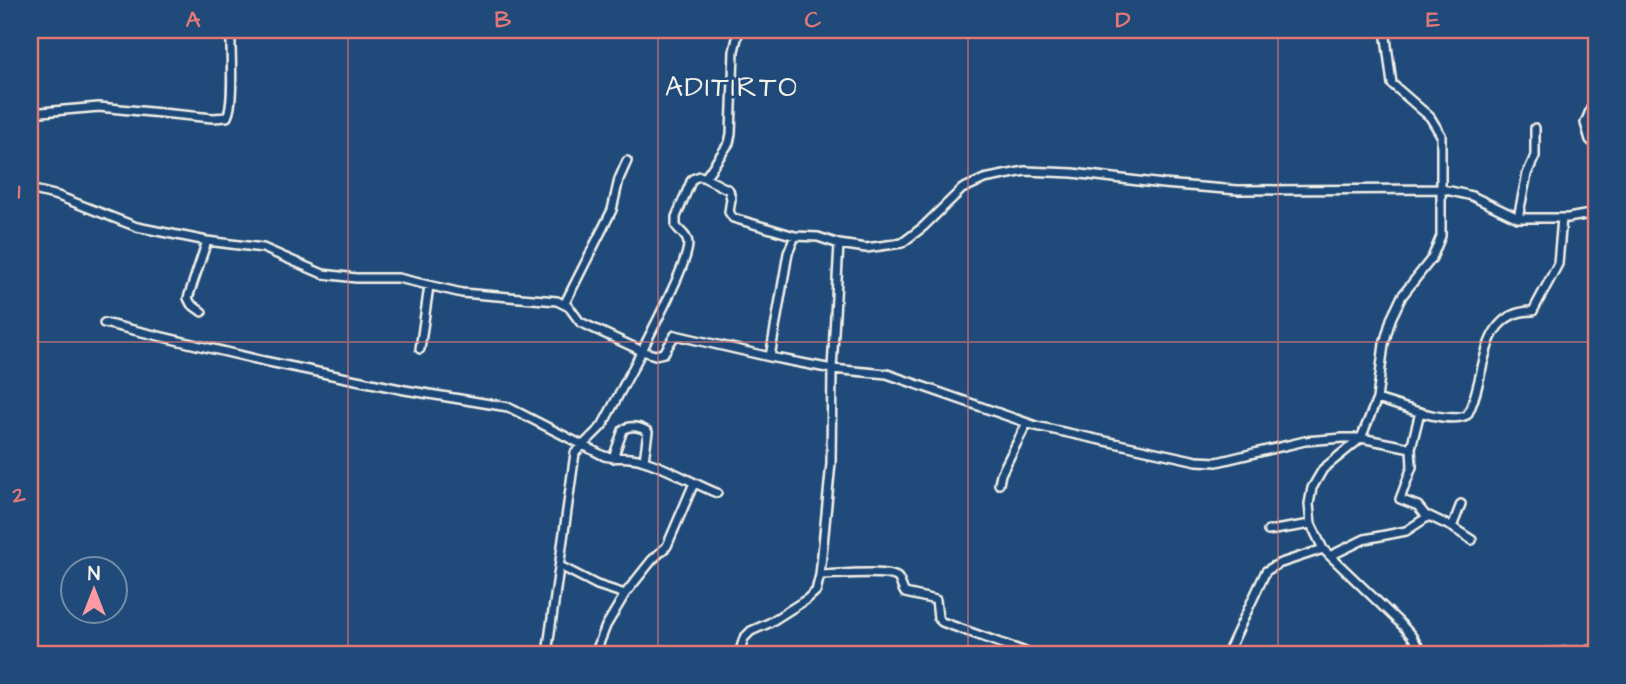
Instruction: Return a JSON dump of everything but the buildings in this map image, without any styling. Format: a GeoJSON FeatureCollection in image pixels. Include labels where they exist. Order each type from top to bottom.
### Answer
{"type":"FeatureCollection","features":[{"type":"Feature","properties":{"kind":"street"},"geometry":{"type":"LineString","coordinates":[[30,113],[99,107],[227,117],[231,99],[231,30]]}},
{"type":"Feature","properties":{"kind":"street"},"geometry":{"type":"LineString","coordinates":[[705,178],[724,150],[731,134],[734,51],[739,30]]}},
{"type":"Feature","properties":{"kind":"street"},"geometry":{"type":"LineString","coordinates":[[1385,30],[1392,84],[1430,117],[1441,135],[1441,236],[1432,258],[1402,296],[1391,319],[1384,344],[1377,399],[1361,438],[1331,461],[1316,480],[1309,498],[1311,524],[1323,549],[1401,624],[1423,654]]}},
{"type":"Feature","properties":{"kind":"street"},"geometry":{"type":"LineString","coordinates":[[1596,96],[1584,123],[1590,140],[1596,145]]}},
{"type":"Feature","properties":{"kind":"street"},"geometry":{"type":"LineString","coordinates":[[1518,218],[1527,174],[1535,156],[1535,128]]}},
{"type":"Feature","properties":{"kind":"street"},"geometry":{"type":"LineString","coordinates":[[565,303],[611,210],[627,161]]}},
{"type":"Feature","properties":{"kind":"street"},"geometry":{"type":"LineString","coordinates":[[547,654],[575,453],[602,426],[680,271],[688,240],[676,226],[679,209],[695,177],[705,178],[729,190],[729,212],[733,218],[795,236],[818,237],[839,244],[866,248],[902,243],[923,227],[962,189],[984,179],[1025,171],[1073,173],[1238,190],[1442,189],[1472,196],[1518,218],[1562,218],[1596,213]]}},
{"type":"Feature","properties":{"kind":"street"},"geometry":{"type":"LineString","coordinates":[[30,188],[58,195],[137,227],[207,241],[263,248],[323,274],[356,278],[398,278],[473,295],[565,303],[580,321],[642,351],[661,355],[675,335],[832,369],[887,374],[1027,423],[1068,434],[1210,462],[1305,441],[1361,438],[1411,448]]}},
{"type":"Feature","properties":{"kind":"street"},"geometry":{"type":"LineString","coordinates":[[1377,399],[1420,412],[1455,418],[1467,415],[1494,330],[1517,312],[1535,310],[1548,286],[1559,259],[1562,218]]}},
{"type":"Feature","properties":{"kind":"street"},"geometry":{"type":"LineString","coordinates":[[770,357],[786,263],[795,236]]}},
{"type":"Feature","properties":{"kind":"street"},"geometry":{"type":"LineString","coordinates":[[202,312],[188,298],[207,241]]}},
{"type":"Feature","properties":{"kind":"street"},"geometry":{"type":"LineString","coordinates":[[739,654],[747,634],[816,591],[820,575],[831,463],[832,369],[839,244]]}},
{"type":"Feature","properties":{"kind":"street"},"geometry":{"type":"LineString","coordinates":[[420,349],[429,286]]}},
{"type":"Feature","properties":{"kind":"street"},"geometry":{"type":"LineString","coordinates":[[104,323],[276,364],[508,407],[613,458],[622,456],[644,460],[717,493]]}},
{"type":"Feature","properties":{"kind":"street"},"geometry":{"type":"LineString","coordinates":[[1420,412],[1411,448],[1412,467],[1400,500],[1418,506],[1427,517]]}},
{"type":"Feature","properties":{"kind":"street"},"geometry":{"type":"LineString","coordinates":[[999,484],[1001,474],[1027,423]]}},
{"type":"Feature","properties":{"kind":"street"},"geometry":{"type":"LineString","coordinates":[[613,458],[623,430],[631,427],[648,432],[644,460]]}},
{"type":"Feature","properties":{"kind":"street"},"geometry":{"type":"LineString","coordinates":[[596,654],[606,626],[625,594],[667,546],[694,483]]}},
{"type":"Feature","properties":{"kind":"street"},"geometry":{"type":"LineString","coordinates":[[1452,527],[1461,504]]}},
{"type":"Feature","properties":{"kind":"street"},"geometry":{"type":"LineString","coordinates":[[1330,556],[1365,539],[1406,531],[1432,516],[1472,540]]}},
{"type":"Feature","properties":{"kind":"street"},"geometry":{"type":"LineString","coordinates":[[1268,531],[1311,524]]}},
{"type":"Feature","properties":{"kind":"street"},"geometry":{"type":"LineString","coordinates":[[1227,654],[1266,571],[1278,564],[1323,549]]}},
{"type":"Feature","properties":{"kind":"street"},"geometry":{"type":"LineString","coordinates":[[560,566],[625,594]]}},
{"type":"Feature","properties":{"kind":"street"},"geometry":{"type":"LineString","coordinates":[[820,575],[895,576],[905,593],[936,600],[938,618],[942,622],[1031,654]]}},
{"type":"Feature","properties":{"kind":"street"},"geometry":{"type":"LineString","coordinates":[[1525,654],[1596,650]]}},
{"type":"Feature","properties":{"kind":"district","name":"ADITIRTO"},"geometry":{"type":"Point","coordinates":[732,86]}}]}
